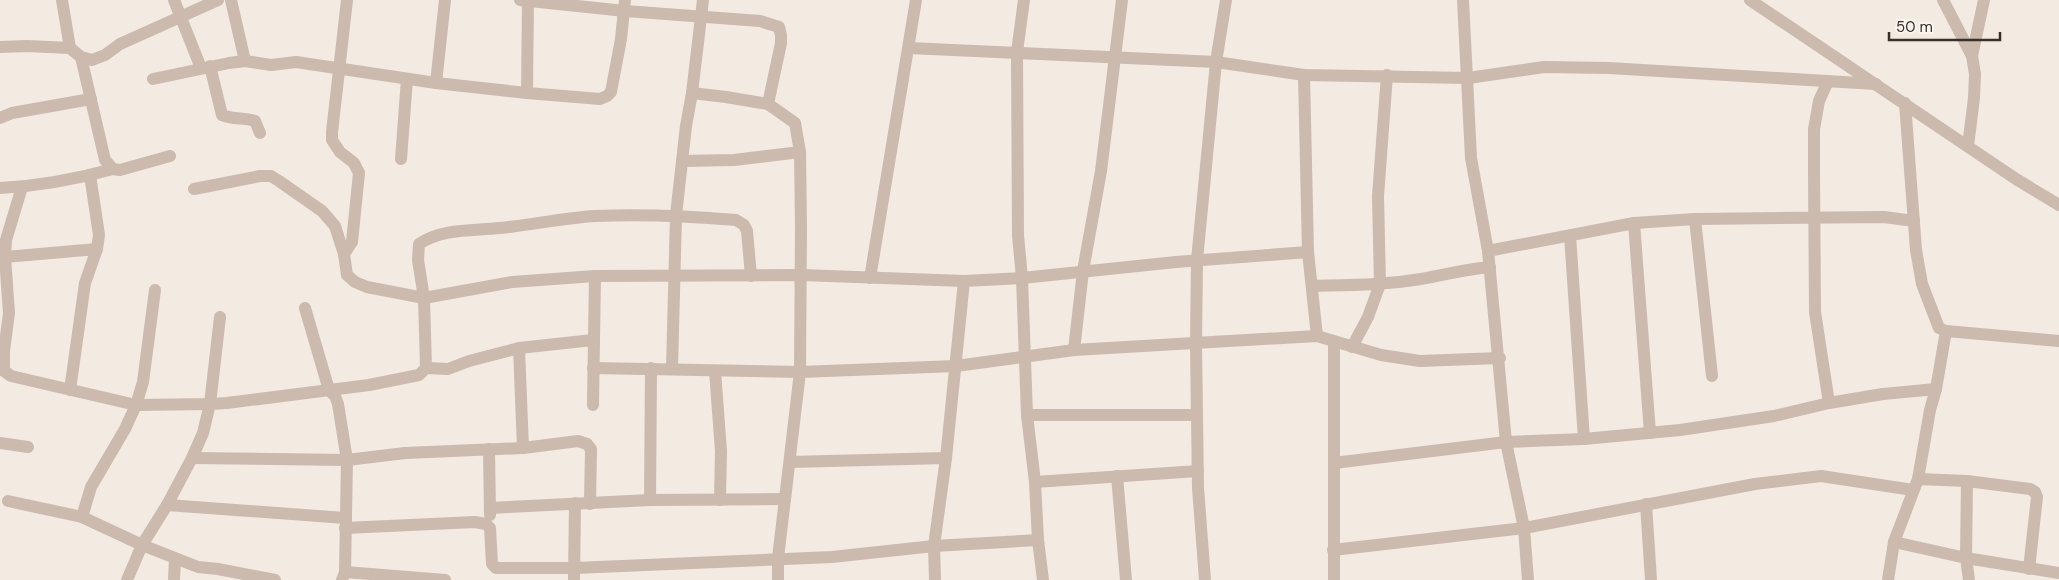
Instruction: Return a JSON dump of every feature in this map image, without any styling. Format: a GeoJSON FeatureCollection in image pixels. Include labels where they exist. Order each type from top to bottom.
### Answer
{"type":"FeatureCollection","features":[{"type":"Feature","properties":{"kind":"street"},"geometry":{"type":"LineString","coordinates":[[62,0],[70,48]]}},
{"type":"Feature","properties":{"kind":"street"},"geometry":{"type":"LineString","coordinates":[[174,0],[180,17],[205,67],[222,115],[229,118],[255,121],[260,133]]}},
{"type":"Feature","properties":{"kind":"street"},"geometry":{"type":"LineString","coordinates":[[0,47],[70,48],[81,56],[92,60],[104,55],[120,44],[218,0]]}},
{"type":"Feature","properties":{"kind":"street"},"geometry":{"type":"LineString","coordinates":[[231,0],[245,61]]}},
{"type":"Feature","properties":{"kind":"street"},"geometry":{"type":"LineString","coordinates":[[344,254],[352,242],[359,173],[354,163],[340,152],[332,140],[338,69],[348,0]]}},
{"type":"Feature","properties":{"kind":"street"},"geometry":{"type":"LineString","coordinates":[[436,83],[445,0]]}},
{"type":"Feature","properties":{"kind":"street"},"geometry":{"type":"LineString","coordinates":[[520,0],[625,6],[700,17],[760,21],[779,27],[781,42],[768,104]]}},
{"type":"Feature","properties":{"kind":"street"},"geometry":{"type":"LineString","coordinates":[[527,93],[528,0]]}},
{"type":"Feature","properties":{"kind":"street"},"geometry":{"type":"LineString","coordinates":[[672,369],[676,215],[703,0]]}},
{"type":"Feature","properties":{"kind":"street"},"geometry":{"type":"LineString","coordinates":[[870,278],[916,0]]}},
{"type":"Feature","properties":{"kind":"street"},"geometry":{"type":"LineString","coordinates":[[1074,350],[1083,271],[1101,172],[1122,0]]}},
{"type":"Feature","properties":{"kind":"street"},"geometry":{"type":"LineString","coordinates":[[1205,580],[1198,471],[1197,260],[1216,62],[1226,0]]}},
{"type":"Feature","properties":{"kind":"street"},"geometry":{"type":"LineString","coordinates":[[1463,0],[1471,158],[1488,251],[1500,358],[1506,442],[1524,528],[1528,580]]}},
{"type":"Feature","properties":{"kind":"street"},"geometry":{"type":"LineString","coordinates":[[1750,0],[2059,205]]}},
{"type":"Feature","properties":{"kind":"street"},"geometry":{"type":"LineString","coordinates":[[1943,0],[1972,56]]}},
{"type":"Feature","properties":{"kind":"street"},"geometry":{"type":"LineString","coordinates":[[1968,146],[1974,98],[1972,56],[1984,0]]}},
{"type":"Feature","properties":{"kind":"street"},"geometry":{"type":"LineString","coordinates":[[1020,2],[1017,52],[1018,235],[1022,278],[1027,415],[1043,580]]}},
{"type":"Feature","properties":{"kind":"street"},"geometry":{"type":"LineString","coordinates":[[154,79],[205,67],[245,61],[271,65],[296,62],[436,83],[600,99],[611,92],[625,6]]}},
{"type":"Feature","properties":{"kind":"street"},"geometry":{"type":"LineString","coordinates":[[909,48],[1216,62],[1304,74],[1468,78],[1544,67],[1609,68],[1876,84]]}},
{"type":"Feature","properties":{"kind":"street"},"geometry":{"type":"LineString","coordinates":[[81,56],[105,160],[113,169]]}},
{"type":"Feature","properties":{"kind":"street"},"geometry":{"type":"LineString","coordinates":[[1304,74],[1308,252],[1317,336]]}},
{"type":"Feature","properties":{"kind":"street"},"geometry":{"type":"LineString","coordinates":[[1352,347],[1368,317],[1380,284],[1378,196],[1387,75]]}},
{"type":"Feature","properties":{"kind":"street"},"geometry":{"type":"LineString","coordinates":[[401,159],[407,79]]}},
{"type":"Feature","properties":{"kind":"street"},"geometry":{"type":"LineString","coordinates":[[1828,81],[1819,101],[1814,130],[1815,312],[1829,403]]}},
{"type":"Feature","properties":{"kind":"street"},"geometry":{"type":"LineString","coordinates":[[692,93],[726,96],[768,104],[796,123],[800,152],[802,275],[800,372],[778,558],[778,580]]}},
{"type":"Feature","properties":{"kind":"street"},"geometry":{"type":"LineString","coordinates":[[0,118],[12,113],[91,99]]}},
{"type":"Feature","properties":{"kind":"street"},"geometry":{"type":"LineString","coordinates":[[1905,103],[1914,221],[1922,284],[1939,328],[1946,332],[2059,341]]}},
{"type":"Feature","properties":{"kind":"street"},"geometry":{"type":"LineString","coordinates":[[682,161],[734,160],[800,152]]}},
{"type":"Feature","properties":{"kind":"street"},"geometry":{"type":"LineString","coordinates":[[0,188],[22,187],[113,169],[120,170],[170,156]]}},
{"type":"Feature","properties":{"kind":"street"},"geometry":{"type":"LineString","coordinates":[[70,390],[85,282],[97,248],[99,235],[90,175]]}},
{"type":"Feature","properties":{"kind":"street"},"geometry":{"type":"LineString","coordinates":[[194,189],[260,176],[271,176],[322,211],[335,226],[344,254],[347,275],[354,282],[367,287],[424,298],[512,282],[595,276],[802,275],[964,281],[1022,278],[1197,260],[1308,252]]}},
{"type":"Feature","properties":{"kind":"street"},"geometry":{"type":"LineString","coordinates":[[22,187],[6,240],[5,257],[9,313],[2,351],[4,371],[11,376],[136,405],[227,404],[369,385],[419,375],[426,368],[424,298],[418,260],[419,244],[430,237],[450,232],[500,228],[593,216],[676,215],[736,220],[744,225],[747,231],[751,276]]}},
{"type":"Feature","properties":{"kind":"street"},"geometry":{"type":"LineString","coordinates":[[1488,251],[1634,224],[1695,218],[1815,217],[1884,218],[1914,221]]}},
{"type":"Feature","properties":{"kind":"street"},"geometry":{"type":"LineString","coordinates":[[1695,218],[1712,376]]}},
{"type":"Feature","properties":{"kind":"street"},"geometry":{"type":"LineString","coordinates":[[1634,224],[1650,433]]}},
{"type":"Feature","properties":{"kind":"street"},"geometry":{"type":"LineString","coordinates":[[1570,236],[1584,439]]}},
{"type":"Feature","properties":{"kind":"street"},"geometry":{"type":"LineString","coordinates":[[5,257],[97,248]]}},
{"type":"Feature","properties":{"kind":"street"},"geometry":{"type":"LineString","coordinates":[[1312,286],[1380,284],[1422,278],[1462,269],[1490,266]]}},
{"type":"Feature","properties":{"kind":"street"},"geometry":{"type":"LineString","coordinates":[[593,405],[595,276]]}},
{"type":"Feature","properties":{"kind":"street"},"geometry":{"type":"LineString","coordinates":[[935,580],[934,546],[946,458],[964,281]]}},
{"type":"Feature","properties":{"kind":"street"},"geometry":{"type":"LineString","coordinates":[[82,517],[91,487],[125,429],[136,405],[143,382],[156,290]]}},
{"type":"Feature","properties":{"kind":"street"},"geometry":{"type":"LineString","coordinates":[[305,308],[329,390],[335,396],[338,404],[347,460],[343,576],[445,580]]}},
{"type":"Feature","properties":{"kind":"street"},"geometry":{"type":"LineString","coordinates":[[127,580],[142,545],[167,505],[203,433],[210,404],[220,317]]}},
{"type":"Feature","properties":{"kind":"street"},"geometry":{"type":"LineString","coordinates":[[1888,580],[1894,542],[1916,484],[1946,332]]}},
{"type":"Feature","properties":{"kind":"street"},"geometry":{"type":"LineString","coordinates":[[593,368],[651,368],[715,372],[800,372],[956,366],[1074,350],[1317,336],[1381,355],[1420,361],[1500,358]]}},
{"type":"Feature","properties":{"kind":"street"},"geometry":{"type":"LineString","coordinates":[[426,368],[448,369],[469,361],[519,348],[593,340]]}},
{"type":"Feature","properties":{"kind":"street"},"geometry":{"type":"LineString","coordinates":[[1334,342],[1334,580]]}},
{"type":"Feature","properties":{"kind":"street"},"geometry":{"type":"LineString","coordinates":[[519,348],[523,448]]}},
{"type":"Feature","properties":{"kind":"street"},"geometry":{"type":"LineString","coordinates":[[650,500],[651,368]]}},
{"type":"Feature","properties":{"kind":"street"},"geometry":{"type":"LineString","coordinates":[[715,372],[721,451],[720,500]]}},
{"type":"Feature","properties":{"kind":"street"},"geometry":{"type":"LineString","coordinates":[[1334,463],[1506,442],[1584,439],[1650,433],[1774,416],[1829,403],[1883,394],[1936,389]]}},
{"type":"Feature","properties":{"kind":"street"},"geometry":{"type":"LineString","coordinates":[[1027,415],[1197,415]]}},
{"type":"Feature","properties":{"kind":"street"},"geometry":{"type":"LineString","coordinates":[[192,458],[347,460],[405,453],[523,448],[578,442],[587,444],[591,450],[590,504]]}},
{"type":"Feature","properties":{"kind":"street"},"geometry":{"type":"LineString","coordinates":[[0,443],[28,447]]}},
{"type":"Feature","properties":{"kind":"street"},"geometry":{"type":"LineString","coordinates":[[489,449],[492,564],[496,568],[542,574],[575,574],[778,558],[832,558],[934,546],[1038,540]]}},
{"type":"Feature","properties":{"kind":"street"},"geometry":{"type":"LineString","coordinates":[[790,462],[946,458]]}},
{"type":"Feature","properties":{"kind":"street"},"geometry":{"type":"LineString","coordinates":[[1035,482],[1198,471]]}},
{"type":"Feature","properties":{"kind":"street"},"geometry":{"type":"LineString","coordinates":[[1117,476],[1126,580]]}},
{"type":"Feature","properties":{"kind":"street"},"geometry":{"type":"LineString","coordinates":[[1333,550],[1524,528],[1755,484],[1821,476],[1916,484],[1967,481],[2030,489],[2035,492],[2037,497],[2029,568]]}},
{"type":"Feature","properties":{"kind":"street"},"geometry":{"type":"LineString","coordinates":[[1967,481],[1966,558],[1969,580]]}},
{"type":"Feature","properties":{"kind":"street"},"geometry":{"type":"LineString","coordinates":[[490,508],[650,500],[785,499]]}},
{"type":"Feature","properties":{"kind":"street"},"geometry":{"type":"LineString","coordinates":[[8,501],[82,517],[142,545],[198,567],[229,576],[275,580]]}},
{"type":"Feature","properties":{"kind":"street"},"geometry":{"type":"LineString","coordinates":[[575,503],[575,574]]}},
{"type":"Feature","properties":{"kind":"street"},"geometry":{"type":"LineString","coordinates":[[1646,504],[1652,580]]}},
{"type":"Feature","properties":{"kind":"street"},"geometry":{"type":"LineString","coordinates":[[167,505],[345,523],[475,522],[486,524],[490,528]]}},
{"type":"Feature","properties":{"kind":"street"},"geometry":{"type":"LineString","coordinates":[[1894,542],[1966,558],[2029,568],[2054,575]]}},
{"type":"Feature","properties":{"kind":"street"},"geometry":{"type":"LineString","coordinates":[[174,580],[175,559]]}}]}
